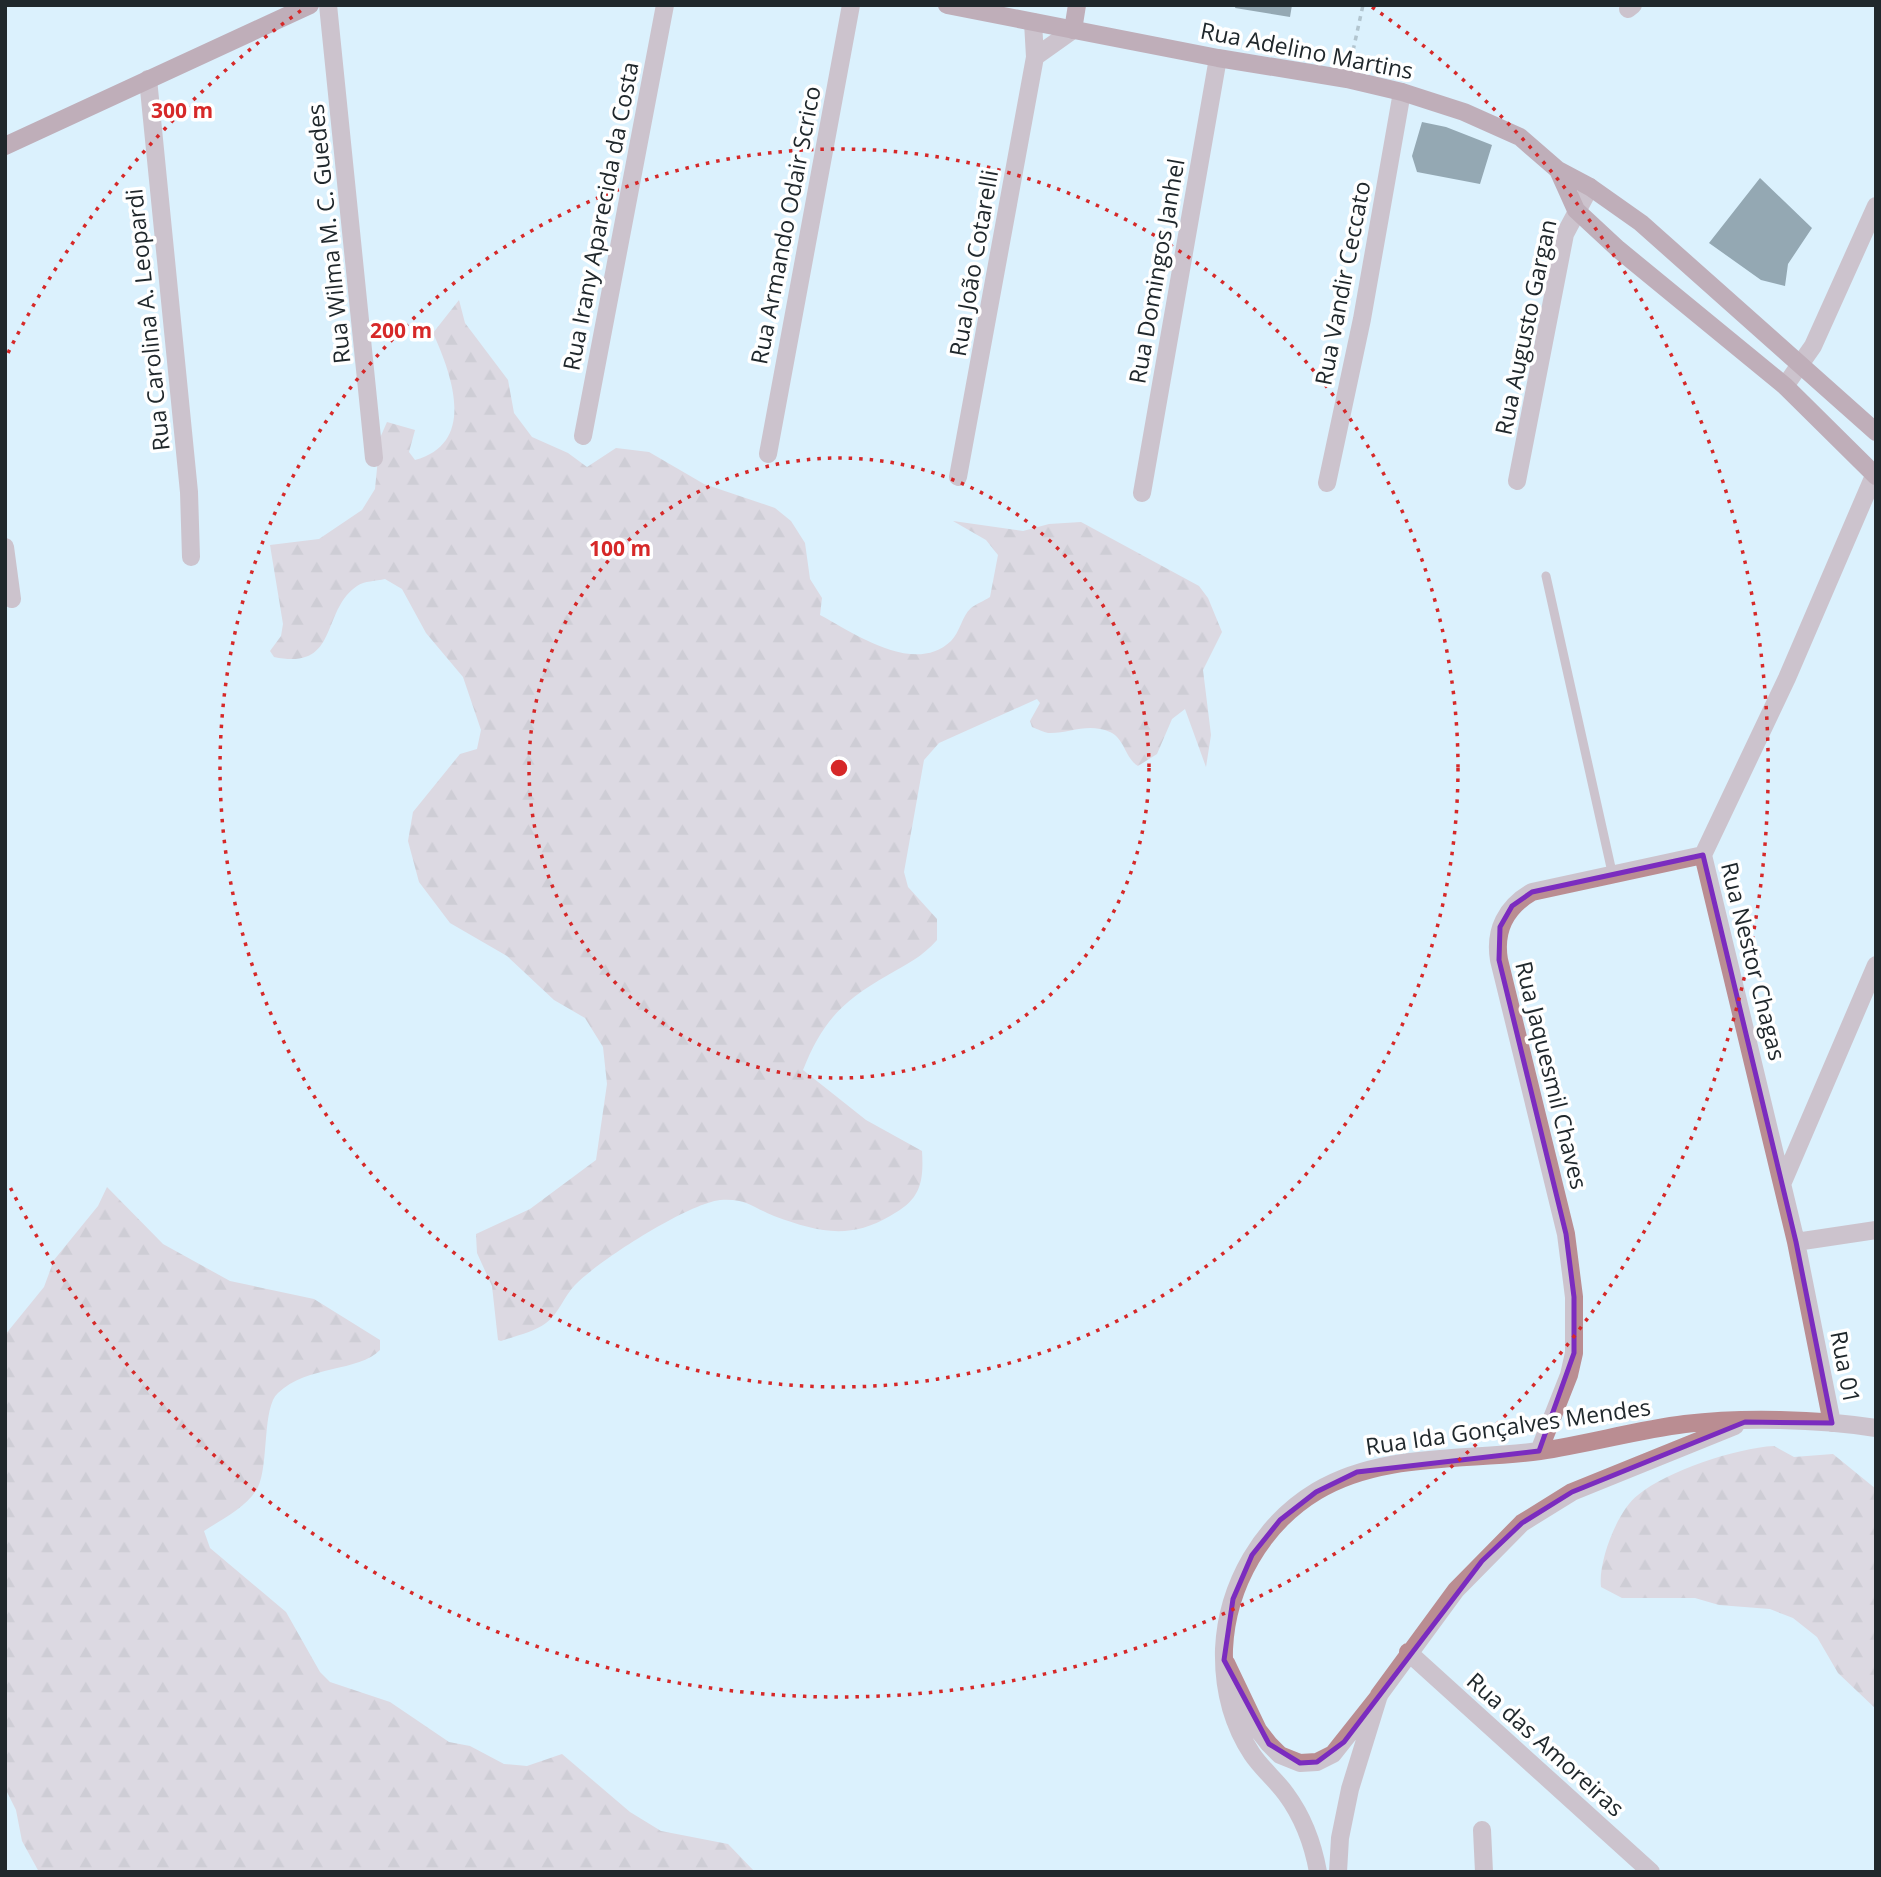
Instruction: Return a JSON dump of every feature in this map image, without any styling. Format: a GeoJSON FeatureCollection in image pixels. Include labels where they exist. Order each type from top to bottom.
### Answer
{"type":"FeatureCollection","features":[{"type":"Feature","properties":{"kind":"street"},"geometry":{"type":"LineString","coordinates":[[5,146],[310,5]]}},
{"type":"Feature","properties":{"kind":"street","name":"Rua Wilma M. C. Guedes"},"geometry":{"type":"LineString","coordinates":[[328,5],[374,458]]}},
{"type":"Feature","properties":{"kind":"street","name":"Rua Irany Aparecida da Costa"},"geometry":{"type":"LineString","coordinates":[[583,436],[665,5]]}},
{"type":"Feature","properties":{"kind":"street","name":"Rua Armando Odair Scrico"},"geometry":{"type":"LineString","coordinates":[[768,454],[851,5]]}},
{"type":"Feature","properties":{"kind":"street","name":"Rua Adelino Martins"},"geometry":{"type":"LineString","coordinates":[[947,5],[1035,14],[1073,30],[1217,58],[1347,79],[1402,92],[1464,112],[1520,137],[1558,170],[1590,187],[1641,223],[1876,432]]}},
{"type":"Feature","properties":{"kind":"street"},"geometry":{"type":"LineString","coordinates":[[1035,57],[1073,30],[1077,5]]}},
{"type":"Feature","properties":{"kind":"street","name":"Rua João Cotarelli"},"geometry":{"type":"LineString","coordinates":[[958,477],[1035,57],[1035,14]]}},
{"type":"Feature","properties":{"kind":"street","name":"Rua Domingos Janhel"},"geometry":{"type":"LineString","coordinates":[[1142,493],[1217,58]]}},
{"type":"Feature","properties":{"kind":"street","name":"Rua Carolina A. Leopardi"},"geometry":{"type":"LineString","coordinates":[[148,79],[189,492],[191,557]]}},
{"type":"Feature","properties":{"kind":"street","name":"Rua Vandir Ceccato"},"geometry":{"type":"LineString","coordinates":[[1327,483],[1362,319],[1402,92]]}},
{"type":"Feature","properties":{"kind":"street","name":"Rua Adelino Martins"},"geometry":{"type":"LineString","coordinates":[[1558,170],[1576,210],[1618,249],[1785,386],[1875,474]]}},
{"type":"Feature","properties":{"kind":"street","name":"Rua Augusto Gargan"},"geometry":{"type":"LineString","coordinates":[[1517,481],[1565,234],[1590,187]]}},
{"type":"Feature","properties":{"kind":"street"},"geometry":{"type":"LineString","coordinates":[[1785,386],[1802,365],[1824,324],[1876,206]]}},
{"type":"Feature","properties":{"kind":"street","name":"Rua Nestor Chagas"},"geometry":{"type":"LineString","coordinates":[[1811,1321],[1783,1182],[1703,855],[1787,678],[1875,474]]}},
{"type":"Feature","properties":{"kind":"street"},"geometry":{"type":"LineString","coordinates":[[5,547],[12,599]]}},
{"type":"Feature","properties":{"kind":"street","name":"Rua Jaquesmil Chaves"},"geometry":{"type":"LineString","coordinates":[[1539,1451],[1569,1375],[1574,1353],[1574,1297],[1566,1234],[1499,960],[1498,938],[1512,906],[1532,892],[1612,872],[1703,855]]}},
{"type":"Feature","properties":{"kind":"street"},"geometry":{"type":"LineString","coordinates":[[1783,1182],[1876,965]]}},
{"type":"Feature","properties":{"kind":"street"},"geometry":{"type":"LineString","coordinates":[[1796,1242],[1876,1230]]}},
{"type":"Feature","properties":{"kind":"street","name":"Rua 01"},"geometry":{"type":"LineString","coordinates":[[1811,1321],[1832,1423]]}},
{"type":"Feature","properties":{"kind":"street","name":"Rua Ida Gonçalves Mendes"},"geometry":{"type":"LineString","coordinates":[[1224,1660],[1258,1730],[1269,1744],[1280,1755],[1300,1763],[1317,1762],[1333,1754],[1344,1742],[1353,1724],[1379,1695],[1456,1590],[1522,1523],[1572,1492],[1745,1422]]}},
{"type":"Feature","properties":{"kind":"street","name":"Rua Ida Gonçalves Mendes"},"geometry":{"type":"LineString","coordinates":[[1318,1872],[1311,1839],[1288,1796],[1253,1755],[1243,1738],[1225,1693],[1224,1660],[1233,1599],[1252,1555],[1280,1520],[1316,1492],[1357,1472],[1382,1468],[1539,1451],[1686,1424],[1832,1423],[1876,1428]]}},
{"type":"Feature","properties":{"kind":"street","name":"Rua das Amoreiras"},"geometry":{"type":"LineString","coordinates":[[1408,1653],[1651,1872]]}},
{"type":"Feature","properties":{"kind":"street","name":"Rua Ida Gonçalves Mendes"},"geometry":{"type":"LineString","coordinates":[[1338,1872],[1340,1838],[1350,1789],[1379,1695]]}},
{"type":"Feature","properties":{"kind":"street"},"geometry":{"type":"LineString","coordinates":[[1482,1830],[1484,1872]]}},
{"type":"Feature","properties":{"kind":"lane"},"geometry":{"type":"LineString","coordinates":[[1546,576],[1612,872]]}},
{"type":"Feature","properties":{"kind":"path"},"geometry":{"type":"LineString","coordinates":[[1347,79],[1363,5]]}},
{"type":"Feature","properties":{"kind":"highlighted area"},"geometry":{"type":"Polygon","coordinates":[[[1703,855],[1796,1242],[1832,1423],[1745,1422],[1572,1492],[1522,1523],[1482,1561],[1344,1742],[1317,1762],[1300,1763],[1269,1744],[1224,1660],[1233,1599],[1252,1555],[1280,1520],[1316,1492],[1357,1472],[1539,1451],[1574,1353],[1574,1297],[1566,1234],[1499,960],[1500,927],[1512,906],[1532,892],[1703,855]]]}},
{"type":"Feature","properties":{"kind":"green space"},"geometry":{"type":"Polygon","coordinates":[[[459,300],[465,323],[508,380],[514,413],[532,437],[568,453],[587,467],[616,448],[649,452],[704,484],[775,508],[791,521],[805,543],[810,579],[822,598],[820,615],[884,648],[902,653],[936,651],[951,641],[971,608],[990,597],[998,555],[986,540],[953,521],[1023,531],[1049,524],[1081,522],[1199,586],[1208,598],[1222,632],[1203,670],[1211,735],[1206,767],[1185,709],[1172,719],[1157,754],[1138,766],[1119,739],[1102,729],[1086,728],[1048,733],[1032,727],[1030,721],[1040,703],[1037,699],[939,743],[924,760],[904,872],[908,887],[937,919],[937,940],[920,956],[858,994],[835,1014],[810,1053],[803,1070],[866,1120],[922,1151],[921,1182],[908,1204],[875,1224],[847,1231],[833,1231],[790,1222],[736,1200],[705,1204],[666,1222],[603,1262],[575,1285],[546,1323],[501,1341],[498,1340],[492,1286],[477,1253],[476,1234],[530,1209],[596,1160],[607,1084],[603,1047],[585,1018],[554,1000],[507,956],[450,923],[419,882],[408,841],[413,812],[460,754],[477,749],[481,730],[463,677],[426,633],[402,589],[385,579],[360,584],[346,597],[320,647],[310,655],[295,659],[274,657],[270,651],[281,636],[283,624],[270,545],[319,539],[362,510],[375,489],[380,438],[387,422],[415,430],[409,452],[415,460],[434,451],[447,439],[453,423],[452,387],[433,333],[459,300]]]}},
{"type":"Feature","properties":{"kind":"green space"},"geometry":{"type":"Polygon","coordinates":[[[107,1187],[163,1244],[230,1281],[314,1299],[380,1340],[380,1350],[371,1357],[303,1378],[278,1393],[270,1410],[264,1465],[258,1487],[241,1507],[204,1531],[210,1548],[286,1612],[320,1672],[330,1682],[390,1702],[449,1742],[470,1746],[504,1764],[527,1766],[562,1754],[630,1812],[661,1831],[728,1844],[755,1872],[39,1872],[22,1841],[16,1810],[5,1788],[5,1335],[44,1287],[54,1260],[98,1206],[107,1187]]]}},
{"type":"Feature","properties":{"kind":"green space"},"geometry":{"type":"Polygon","coordinates":[[[1774,1446],[1794,1457],[1833,1454],[1876,1489],[1876,1709],[1838,1673],[1817,1637],[1793,1618],[1770,1609],[1719,1605],[1695,1598],[1622,1598],[1601,1587],[1603,1564],[1610,1538],[1623,1513],[1638,1495],[1666,1478],[1703,1462],[1741,1451],[1774,1446]]]}},
{"type":"Feature","properties":{"kind":"building"},"geometry":{"type":"Polygon","coordinates":[[[1236,5],[1292,5],[1290,17],[1235,8],[1236,5]]]}},
{"type":"Feature","properties":{"kind":"building"},"geometry":{"type":"Polygon","coordinates":[[[1422,122],[1446,127],[1492,145],[1480,184],[1417,172],[1412,156],[1422,122]]]}},
{"type":"Feature","properties":{"kind":"building"},"geometry":{"type":"Polygon","coordinates":[[[1760,178],[1812,228],[1788,264],[1785,286],[1761,280],[1709,243],[1760,178]]]}}]}
